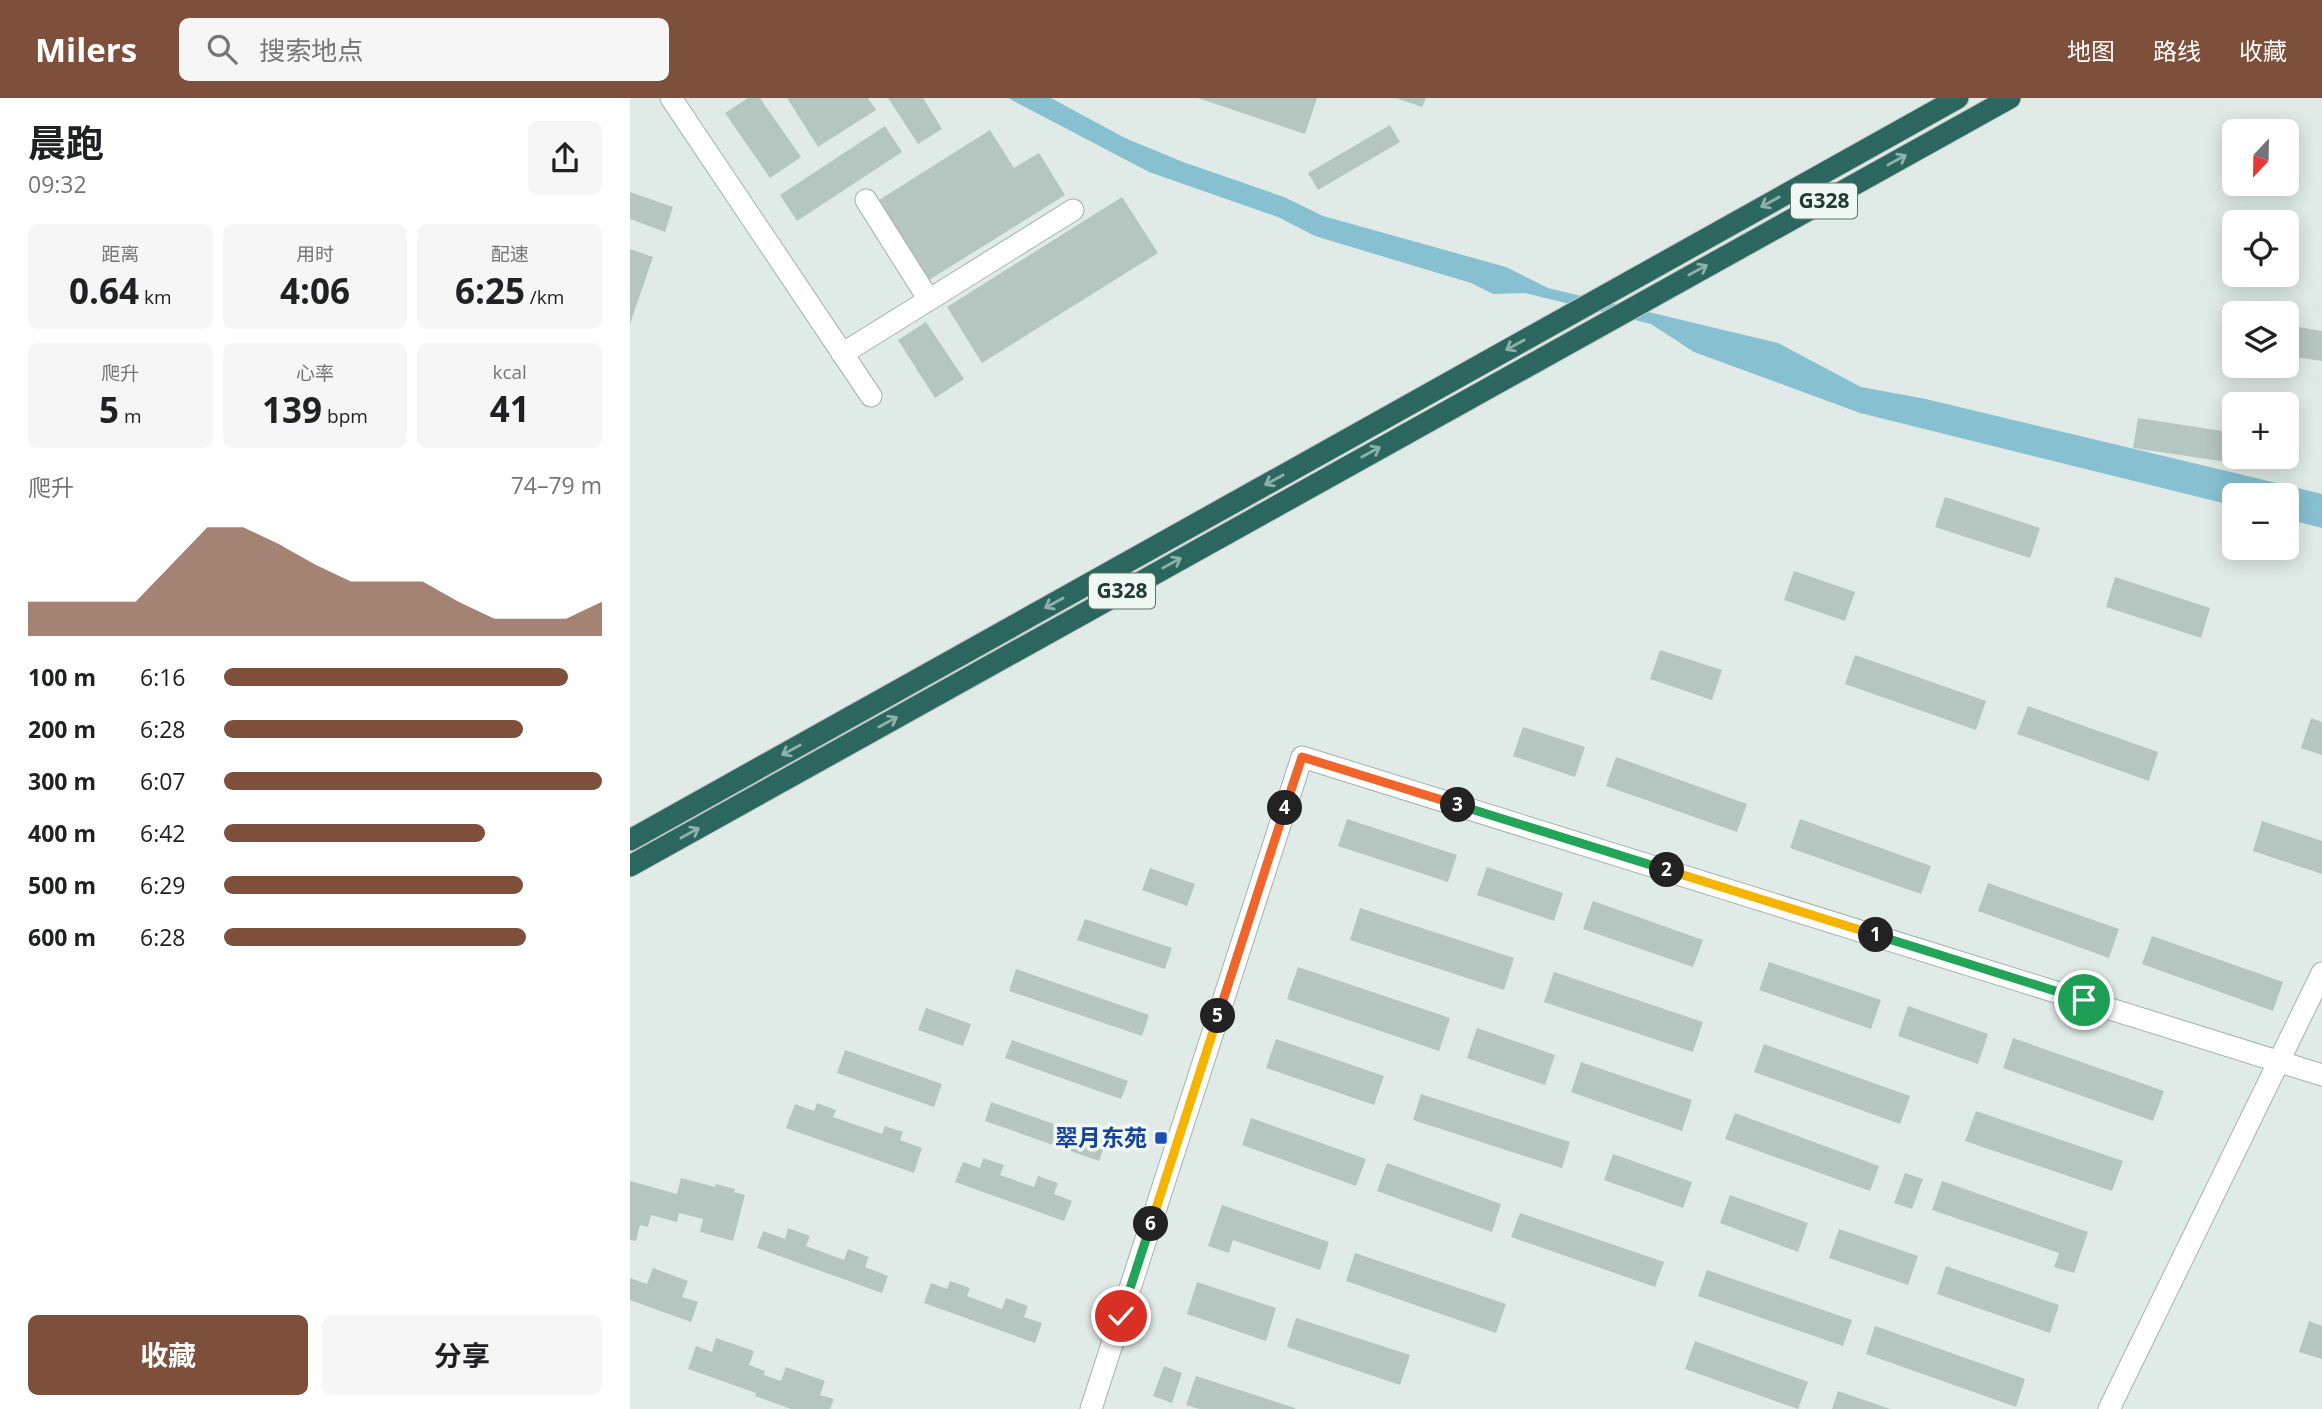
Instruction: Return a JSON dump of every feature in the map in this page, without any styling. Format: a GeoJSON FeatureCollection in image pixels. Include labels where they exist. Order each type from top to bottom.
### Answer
{"type":"FeatureCollection","features":[{"type":"Feature","properties":{"kind":"highway","name":"G328"},"geometry":{"type":"LineString","coordinates":[[630,840],[1601,295],[1958,98]]}},
{"type":"Feature","properties":{"kind":"highway","name":"G328"},"geometry":{"type":"LineString","coordinates":[[630,866],[2010,98]]}},
{"type":"Feature","properties":{"kind":"street"},"geometry":{"type":"LineString","coordinates":[[671,98],[870,397]]}},
{"type":"Feature","properties":{"kind":"street"},"geometry":{"type":"LineString","coordinates":[[866,200],[929,300]]}},
{"type":"Feature","properties":{"kind":"street"},"geometry":{"type":"LineString","coordinates":[[842,354],[1073,210]]}},
{"type":"Feature","properties":{"kind":"street"},"geometry":{"type":"LineString","coordinates":[[1091,1409],[1302,757],[2322,1075]]}},
{"type":"Feature","properties":{"kind":"street"},"geometry":{"type":"LineString","coordinates":[[2109,1409],[2322,973]]}},
{"type":"Feature","properties":{"kind":"water"},"geometry":{"type":"Polygon","coordinates":[[[1008,98],[1051,98],[1125,138],[1183,162],[1284,197],[1323,216],[1506,267],[1548,288],[1778,343],[1861,387],[1926,399],[2276,483],[2222,483],[2222,503],[1860,413],[1694,352],[1651,324],[1525,293],[1493,294],[1471,283],[1315,236],[1278,217],[1149,172],[1008,98]]]}},
{"type":"Feature","properties":{"kind":"water"},"geometry":{"type":"Polygon","coordinates":[[[2299,488],[2322,494],[2322,528],[2299,522],[2299,488]]]}},
{"type":"Feature","properties":{"kind":"building"},"geometry":{"type":"Polygon","coordinates":[[[748,98],[760,98],[801,157],[770,178],[725,113],[748,98]]]}},
{"type":"Feature","properties":{"kind":"building"},"geometry":{"type":"Polygon","coordinates":[[[787,98],[868,98],[876,110],[818,147],[787,98]]]}},
{"type":"Feature","properties":{"kind":"building"},"geometry":{"type":"Polygon","coordinates":[[[888,98],[923,98],[942,129],[918,144],[888,98]]]}},
{"type":"Feature","properties":{"kind":"building"},"geometry":{"type":"Polygon","coordinates":[[[1198,98],[1317,98],[1305,134],[1198,98]]]}},
{"type":"Feature","properties":{"kind":"building"},"geometry":{"type":"Polygon","coordinates":[[[1396,98],[1426,98],[1422,107],[1396,98]]]}},
{"type":"Feature","properties":{"kind":"building"},"geometry":{"type":"Polygon","coordinates":[[[1390,125],[1400,142],[1318,190],[1308,173],[1390,125]]]}},
{"type":"Feature","properties":{"kind":"building"},"geometry":{"type":"Polygon","coordinates":[[[885,126],[902,152],[797,221],[780,195],[885,126]]]}},
{"type":"Feature","properties":{"kind":"building"},"geometry":{"type":"Polygon","coordinates":[[[990,130],[1014,168],[1039,153],[1065,195],[929,280],[879,200],[990,130]]]}},
{"type":"Feature","properties":{"kind":"building"},"geometry":{"type":"Polygon","coordinates":[[[630,192],[673,207],[665,232],[630,219],[630,192]]]}},
{"type":"Feature","properties":{"kind":"building"},"geometry":{"type":"Polygon","coordinates":[[[1122,197],[1158,253],[982,363],[947,307],[1122,197]]]}},
{"type":"Feature","properties":{"kind":"building"},"geometry":{"type":"Polygon","coordinates":[[[630,249],[653,257],[630,324],[630,249]]]}},
{"type":"Feature","properties":{"kind":"building"},"geometry":{"type":"Polygon","coordinates":[[[926,322],[964,379],[935,398],[898,340],[926,322]]]}},
{"type":"Feature","properties":{"kind":"building"},"geometry":{"type":"Polygon","coordinates":[[[2299,327],[2322,331],[2322,361],[2299,358],[2299,327]]]}},
{"type":"Feature","properties":{"kind":"building"},"geometry":{"type":"Polygon","coordinates":[[[2138,418],[2222,431],[2222,461],[2133,448],[2138,418]]]}},
{"type":"Feature","properties":{"kind":"building"},"geometry":{"type":"Polygon","coordinates":[[[1945,497],[2040,528],[2030,558],[1935,527],[1945,497]]]}},
{"type":"Feature","properties":{"kind":"building"},"geometry":{"type":"Polygon","coordinates":[[[1794,571],[1855,592],[1845,621],[1784,600],[1794,571]]]}},
{"type":"Feature","properties":{"kind":"building"},"geometry":{"type":"Polygon","coordinates":[[[2115,577],[2210,608],[2201,638],[2106,607],[2115,577]]]}},
{"type":"Feature","properties":{"kind":"building"},"geometry":{"type":"Polygon","coordinates":[[[1660,650],[1722,670],[1712,700],[1650,679],[1660,650]]]}},
{"type":"Feature","properties":{"kind":"building"},"geometry":{"type":"Polygon","coordinates":[[[1855,655],[1986,701],[1976,730],[1845,684],[1855,655]]]}},
{"type":"Feature","properties":{"kind":"building"},"geometry":{"type":"Polygon","coordinates":[[[2028,706],[2158,752],[2149,781],[2017,734],[2028,706]]]}},
{"type":"Feature","properties":{"kind":"building"},"geometry":{"type":"Polygon","coordinates":[[[2311,718],[2322,722],[2322,755],[2301,748],[2311,718]]]}},
{"type":"Feature","properties":{"kind":"building"},"geometry":{"type":"Polygon","coordinates":[[[1523,727],[1585,747],[1575,777],[1513,756],[1523,727]]]}},
{"type":"Feature","properties":{"kind":"building"},"geometry":{"type":"Polygon","coordinates":[[[1616,757],[1747,804],[1737,832],[1606,786],[1616,757]]]}},
{"type":"Feature","properties":{"kind":"building"},"geometry":{"type":"Polygon","coordinates":[[[1347,819],[1457,855],[1448,882],[1338,846],[1347,819]]]}},
{"type":"Feature","properties":{"kind":"building"},"geometry":{"type":"Polygon","coordinates":[[[1800,819],[1931,866],[1921,894],[1790,848],[1800,819]]]}},
{"type":"Feature","properties":{"kind":"building"},"geometry":{"type":"Polygon","coordinates":[[[2262,821],[2322,841],[2322,874],[2253,851],[2262,821]]]}},
{"type":"Feature","properties":{"kind":"building"},"geometry":{"type":"Polygon","coordinates":[[[1487,867],[1563,893],[1554,921],[1477,895],[1487,867]]]}},
{"type":"Feature","properties":{"kind":"building"},"geometry":{"type":"Polygon","coordinates":[[[1150,868],[1195,884],[1187,906],[1142,890],[1150,868]]]}},
{"type":"Feature","properties":{"kind":"building"},"geometry":{"type":"Polygon","coordinates":[[[1988,883],[2119,929],[2109,958],[1978,911],[1988,883]]]}},
{"type":"Feature","properties":{"kind":"building"},"geometry":{"type":"Polygon","coordinates":[[[1593,901],[1703,940],[1693,967],[1583,929],[1593,901]]]}},
{"type":"Feature","properties":{"kind":"building"},"geometry":{"type":"Polygon","coordinates":[[[1360,908],[1514,958],[1504,990],[1350,940],[1360,908]]]}},
{"type":"Feature","properties":{"kind":"building"},"geometry":{"type":"Polygon","coordinates":[[[1085,919],[1172,948],[1165,969],[1077,940],[1085,919]]]}},
{"type":"Feature","properties":{"kind":"building"},"geometry":{"type":"Polygon","coordinates":[[[2152,936],[2283,982],[2273,1011],[2142,964],[2152,936]]]}},
{"type":"Feature","properties":{"kind":"building"},"geometry":{"type":"Polygon","coordinates":[[[1769,962],[1881,1000],[1871,1029],[1759,990],[1769,962]]]}},
{"type":"Feature","properties":{"kind":"building"},"geometry":{"type":"Polygon","coordinates":[[[1298,967],[1450,1018],[1439,1051],[1287,999],[1298,967]]]}},
{"type":"Feature","properties":{"kind":"building"},"geometry":{"type":"Polygon","coordinates":[[[1016,969],[1149,1015],[1142,1036],[1009,991],[1016,969]]]}},
{"type":"Feature","properties":{"kind":"building"},"geometry":{"type":"Polygon","coordinates":[[[1554,972],[1703,1022],[1693,1052],[1544,1002],[1554,972]]]}},
{"type":"Feature","properties":{"kind":"building"},"geometry":{"type":"Polygon","coordinates":[[[1908,1006],[1988,1034],[1978,1064],[1898,1036],[1908,1006]]]}},
{"type":"Feature","properties":{"kind":"building"},"geometry":{"type":"Polygon","coordinates":[[[926,1008],[971,1024],[963,1046],[918,1030],[926,1008]]]}},
{"type":"Feature","properties":{"kind":"building"},"geometry":{"type":"Polygon","coordinates":[[[1477,1028],[1555,1055],[1545,1085],[1467,1058],[1477,1028]]]}},
{"type":"Feature","properties":{"kind":"building"},"geometry":{"type":"Polygon","coordinates":[[[2013,1038],[2164,1091],[2153,1121],[2003,1068],[2013,1038]]]}},
{"type":"Feature","properties":{"kind":"building"},"geometry":{"type":"Polygon","coordinates":[[[1276,1039],[1384,1076],[1374,1105],[1266,1068],[1276,1039]]]}},
{"type":"Feature","properties":{"kind":"building"},"geometry":{"type":"Polygon","coordinates":[[[1012,1040],[1128,1081],[1121,1099],[1005,1058],[1012,1040]]]}},
{"type":"Feature","properties":{"kind":"building"},"geometry":{"type":"Polygon","coordinates":[[[1764,1044],[1910,1096],[1900,1124],[1754,1072],[1764,1044]]]}},
{"type":"Feature","properties":{"kind":"building"},"geometry":{"type":"Polygon","coordinates":[[[845,1050],[942,1084],[934,1107],[837,1073],[845,1050]]]}},
{"type":"Feature","properties":{"kind":"building"},"geometry":{"type":"Polygon","coordinates":[[[1581,1062],[1692,1100],[1682,1131],[1571,1092],[1581,1062]]]}},
{"type":"Feature","properties":{"kind":"building"},"geometry":{"type":"Polygon","coordinates":[[[1421,1094],[1570,1142],[1562,1168],[1413,1120],[1421,1094]]]}},
{"type":"Feature","properties":{"kind":"building"},"geometry":{"type":"Polygon","coordinates":[[[991,1102],[1106,1142],[1099,1161],[985,1121],[991,1102]]]}},
{"type":"Feature","properties":{"kind":"building"},"geometry":{"type":"Polygon","coordinates":[[[817,1103],[836,1110],[833,1117],[882,1134],[885,1126],[903,1132],[900,1140],[922,1148],[914,1173],[786,1128],[795,1104],[814,1111],[817,1103]]]}},
{"type":"Feature","properties":{"kind":"building"},"geometry":{"type":"Polygon","coordinates":[[[1976,1111],[2123,1161],[2112,1191],[1965,1141],[1976,1111]]]}},
{"type":"Feature","properties":{"kind":"building"},"geometry":{"type":"Polygon","coordinates":[[[1735,1113],[1879,1166],[1870,1191],[1725,1139],[1735,1113]]]}},
{"type":"Feature","properties":{"kind":"building"},"geometry":{"type":"Polygon","coordinates":[[[1251,1118],[1366,1159],[1356,1186],[1242,1145],[1251,1118]]]}},
{"type":"Feature","properties":{"kind":"building"},"geometry":{"type":"Polygon","coordinates":[[[1613,1154],[1692,1182],[1683,1208],[1604,1180],[1613,1154]]]}},
{"type":"Feature","properties":{"kind":"building"},"geometry":{"type":"Polygon","coordinates":[[[983,1158],[1004,1165],[1000,1175],[1034,1187],[1038,1176],[1058,1183],[1054,1194],[1072,1201],[1064,1221],[955,1182],[963,1162],[980,1168],[983,1158]]]}},
{"type":"Feature","properties":{"kind":"building"},"geometry":{"type":"Polygon","coordinates":[[[1387,1163],[1501,1204],[1492,1232],[1377,1191],[1387,1163]]]}},
{"type":"Feature","properties":{"kind":"building"},"geometry":{"type":"Polygon","coordinates":[[[1905,1173],[1923,1179],[1912,1209],[1894,1203],[1905,1173]]]}},
{"type":"Feature","properties":{"kind":"building"},"geometry":{"type":"Polygon","coordinates":[[[681,1178],[735,1189],[734,1192],[745,1195],[733,1241],[700,1232],[703,1219],[679,1213],[677,1222],[651,1215],[648,1227],[640,1225],[636,1241],[630,1240],[630,1181],[677,1194],[681,1178]]]}},
{"type":"Feature","properties":{"kind":"building"},"geometry":{"type":"Polygon","coordinates":[[[1942,1181],[2088,1232],[2074,1273],[2054,1267],[2059,1253],[1932,1210],[1942,1181]]]}},
{"type":"Feature","properties":{"kind":"building"},"geometry":{"type":"Polygon","coordinates":[[[1730,1195],[1808,1223],[1798,1252],[1720,1223],[1730,1195]]]}},
{"type":"Feature","properties":{"kind":"building"},"geometry":{"type":"Polygon","coordinates":[[[1222,1205],[1329,1242],[1320,1270],[1233,1240],[1229,1253],[1208,1246],[1222,1205]]]}},
{"type":"Feature","properties":{"kind":"building"},"geometry":{"type":"Polygon","coordinates":[[[1520,1213],[1664,1262],[1655,1287],[1511,1237],[1520,1213]]]}},
{"type":"Feature","properties":{"kind":"building"},"geometry":{"type":"Polygon","coordinates":[[[788,1228],[810,1236],[806,1246],[844,1260],[848,1249],[869,1257],[865,1267],[888,1276],[882,1293],[757,1248],[763,1231],[785,1239],[788,1228]]]}},
{"type":"Feature","properties":{"kind":"building"},"geometry":{"type":"Polygon","coordinates":[[[1839,1229],[1918,1256],[1908,1285],[1829,1258],[1839,1229]]]}},
{"type":"Feature","properties":{"kind":"building"},"geometry":{"type":"Polygon","coordinates":[[[1355,1253],[1506,1304],[1496,1333],[1346,1281],[1355,1253]]]}},
{"type":"Feature","properties":{"kind":"building"},"geometry":{"type":"Polygon","coordinates":[[[1946,1266],[2059,1305],[2050,1333],[1937,1294],[1946,1266]]]}},
{"type":"Feature","properties":{"kind":"building"},"geometry":{"type":"Polygon","coordinates":[[[653,1268],[688,1281],[682,1297],[698,1302],[691,1322],[630,1300],[630,1278],[647,1284],[653,1268]]]}},
{"type":"Feature","properties":{"kind":"building"},"geometry":{"type":"Polygon","coordinates":[[[1707,1270],[1852,1320],[1843,1346],[1698,1296],[1707,1270]]]}},
{"type":"Feature","properties":{"kind":"building"},"geometry":{"type":"Polygon","coordinates":[[[950,1281],[970,1288],[967,1296],[1002,1309],[1006,1298],[1028,1306],[1024,1317],[1042,1323],[1035,1343],[924,1303],[931,1283],[947,1289],[950,1281]]]}},
{"type":"Feature","properties":{"kind":"building"},"geometry":{"type":"Polygon","coordinates":[[[1197,1282],[1276,1308],[1266,1341],[1187,1314],[1197,1282]]]}},
{"type":"Feature","properties":{"kind":"building"},"geometry":{"type":"Polygon","coordinates":[[[1296,1318],[1410,1355],[1400,1385],[1287,1347],[1296,1318]]]}},
{"type":"Feature","properties":{"kind":"building"},"geometry":{"type":"Polygon","coordinates":[[[2309,1321],[2322,1326],[2322,1359],[2299,1352],[2309,1321]]]}},
{"type":"Feature","properties":{"kind":"building"},"geometry":{"type":"Polygon","coordinates":[[[1875,1326],[2025,1379],[2016,1407],[1866,1354],[1875,1326]]]}},
{"type":"Feature","properties":{"kind":"building"},"geometry":{"type":"Polygon","coordinates":[[[716,1338],[754,1351],[749,1365],[765,1371],[764,1375],[781,1381],[786,1367],[825,1381],[820,1395],[834,1399],[830,1409],[791,1409],[755,1396],[756,1393],[688,1369],[696,1346],[712,1352],[716,1338]]]}},
{"type":"Feature","properties":{"kind":"building"},"geometry":{"type":"Polygon","coordinates":[[[1695,1341],[1808,1382],[1798,1409],[1685,1369],[1695,1341]]]}},
{"type":"Feature","properties":{"kind":"building"},"geometry":{"type":"Polygon","coordinates":[[[1164,1366],[1182,1373],[1172,1403],[1153,1396],[1164,1366]]]}},
{"type":"Feature","properties":{"kind":"building"},"geometry":{"type":"Polygon","coordinates":[[[1196,1376],[1295,1409],[1199,1409],[1186,1405],[1196,1376]]]}},
{"type":"Feature","properties":{"kind":"building"},"geometry":{"type":"Polygon","coordinates":[[[1838,1391],[1890,1409],[1832,1409],[1838,1391]]]}},
{"type":"Feature","properties":{"kind":"place","name":"翠月东苑"},"geometry":{"type":"Point","coordinates":[1161,1138]}},
{"type":"Feature","properties":{"kind":"route"},"geometry":{"type":"LineString","coordinates":[[1121,1316],[1302,757],[2084,1000]]}}]}
